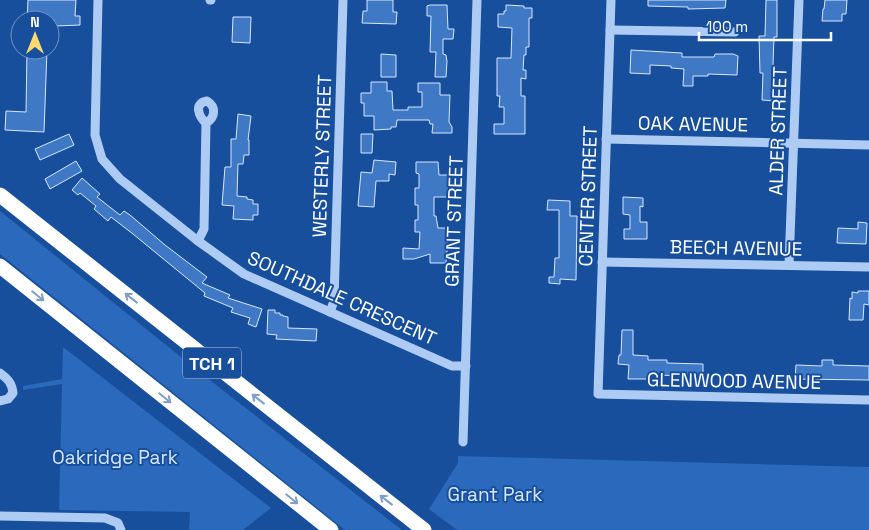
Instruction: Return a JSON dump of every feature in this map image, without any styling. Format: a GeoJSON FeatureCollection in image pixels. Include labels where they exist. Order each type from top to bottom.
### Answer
{"type":"FeatureCollection","features":[{"type":"Feature","properties":{"kind":"highway","name":"TCH 1"},"geometry":{"type":"LineString","coordinates":[[0,196],[424,530]]}},
{"type":"Feature","properties":{"kind":"highway","name":"TCH 1"},"geometry":{"type":"LineString","coordinates":[[0,266],[331,530]]}},
{"type":"Feature","properties":{"kind":"street","name":"SOUTHDALE CRESCENT"},"geometry":{"type":"LineString","coordinates":[[98,0],[95,135],[102,159],[120,179],[198,241],[244,274],[452,366],[466,366]]}},
{"type":"Feature","properties":{"kind":"street","name":"WESTERLY STREET"},"geometry":{"type":"LineString","coordinates":[[330,312],[334,301],[343,0]]}},
{"type":"Feature","properties":{"kind":"street","name":"GRANT STREET"},"geometry":{"type":"LineString","coordinates":[[462,442],[477,0]]}},
{"type":"Feature","properties":{"kind":"street","name":"CENTER STREET"},"geometry":{"type":"LineString","coordinates":[[598,394],[611,0]]}},
{"type":"Feature","properties":{"kind":"street","name":"ALDER STREET"},"geometry":{"type":"LineString","coordinates":[[789,264],[799,0]]}},
{"type":"Feature","properties":{"kind":"street"},"geometry":{"type":"LineString","coordinates":[[610,30],[735,32]]}},
{"type":"Feature","properties":{"kind":"street"},"geometry":{"type":"LineString","coordinates":[[198,241],[204,229],[206,123]]}},
{"type":"Feature","properties":{"kind":"street","name":"OAK AVENUE"},"geometry":{"type":"LineString","coordinates":[[606,138],[869,145]]}},
{"type":"Feature","properties":{"kind":"street","name":"BEECH AVENUE"},"geometry":{"type":"LineString","coordinates":[[602,262],[869,266]]}},
{"type":"Feature","properties":{"kind":"street"},"geometry":{"type":"LineString","coordinates":[[0,373],[12,385],[13,393],[8,399],[0,401]]}},
{"type":"Feature","properties":{"kind":"street","name":"GLENWOOD AVENUE"},"geometry":{"type":"LineString","coordinates":[[598,394],[869,400]]}},
{"type":"Feature","properties":{"kind":"street"},"geometry":{"type":"LineString","coordinates":[[0,516],[105,518],[118,523],[121,530]]}},
{"type":"Feature","properties":{"kind":"green space"},"geometry":{"type":"Polygon","coordinates":[[[0,211],[197,370],[402,530],[345,530],[0,254],[0,211]]]}},
{"type":"Feature","properties":{"kind":"green space","name":"Oakridge Park"},"geometry":{"type":"Polygon","coordinates":[[[63,347],[271,508],[243,530],[189,530],[190,512],[59,510],[62,384],[23,390],[23,386],[62,379],[63,347]]]}},
{"type":"Feature","properties":{"kind":"green space","name":"Grant Park"},"geometry":{"type":"Polygon","coordinates":[[[458,456],[869,467],[869,530],[457,530],[429,509],[458,463],[458,456]]]}},
{"type":"Feature","properties":{"kind":"building"},"geometry":{"type":"Polygon","coordinates":[[[28,0],[76,0],[75,16],[80,16],[80,25],[60,26],[60,10],[28,10],[28,0]]]}},
{"type":"Feature","properties":{"kind":"building"},"geometry":{"type":"Polygon","coordinates":[[[367,0],[393,0],[393,12],[397,12],[396,24],[362,23],[363,11],[367,11],[367,0]]]}},
{"type":"Feature","properties":{"kind":"building"},"geometry":{"type":"Polygon","coordinates":[[[648,0],[726,0],[725,8],[688,9],[688,7],[648,6],[648,0]]]}},
{"type":"Feature","properties":{"kind":"building"},"geometry":{"type":"Polygon","coordinates":[[[766,0],[777,0],[777,37],[774,37],[773,64],[773,80],[775,80],[774,101],[762,100],[763,73],[760,73],[759,36],[765,36],[766,0]]]}},
{"type":"Feature","properties":{"kind":"building"},"geometry":{"type":"Polygon","coordinates":[[[825,0],[847,0],[846,14],[842,14],[842,21],[822,21],[825,0]]]}},
{"type":"Feature","properties":{"kind":"building"},"geometry":{"type":"Polygon","coordinates":[[[447,5],[448,29],[454,29],[453,39],[443,39],[443,54],[446,55],[447,61],[446,77],[435,77],[436,52],[430,52],[431,16],[427,16],[427,6],[447,5]]]}},
{"type":"Feature","properties":{"kind":"building"},"geometry":{"type":"Polygon","coordinates":[[[506,5],[532,8],[532,18],[529,18],[529,47],[526,47],[526,55],[524,55],[523,70],[526,70],[526,79],[521,78],[521,96],[525,96],[525,134],[494,134],[494,124],[504,124],[504,107],[499,107],[500,96],[497,96],[497,58],[511,58],[512,28],[498,27],[498,14],[504,14],[506,5]]]}},
{"type":"Feature","properties":{"kind":"building"},"geometry":{"type":"Polygon","coordinates":[[[233,17],[251,17],[250,43],[232,42],[233,17]]]}},
{"type":"Feature","properties":{"kind":"building"},"geometry":{"type":"Polygon","coordinates":[[[631,50],[682,53],[682,57],[714,57],[715,54],[733,54],[738,56],[737,75],[708,74],[708,76],[693,76],[693,86],[683,86],[684,69],[650,65],[650,74],[630,73],[631,50]]]}},
{"type":"Feature","properties":{"kind":"building"},"geometry":{"type":"Polygon","coordinates":[[[381,54],[396,55],[396,77],[381,77],[381,54]]]}},
{"type":"Feature","properties":{"kind":"building"},"geometry":{"type":"Polygon","coordinates":[[[27,60],[47,60],[44,132],[5,130],[6,111],[26,112],[27,60]]]}},
{"type":"Feature","properties":{"kind":"building"},"geometry":{"type":"Polygon","coordinates":[[[371,82],[387,82],[387,91],[392,91],[393,110],[408,110],[408,107],[422,107],[422,92],[418,92],[418,83],[440,83],[440,95],[450,95],[449,122],[452,127],[452,133],[432,133],[433,124],[430,124],[429,120],[397,120],[396,127],[374,130],[374,116],[364,116],[364,103],[361,103],[361,93],[371,93],[371,82]]]}},
{"type":"Feature","properties":{"kind":"building"},"geometry":{"type":"Polygon","coordinates":[[[238,114],[251,116],[248,140],[249,155],[244,155],[243,164],[238,164],[237,196],[247,197],[247,199],[253,200],[253,204],[258,204],[258,215],[253,215],[253,220],[233,219],[234,206],[222,205],[225,167],[231,167],[231,139],[236,139],[238,114]]]}},
{"type":"Feature","properties":{"kind":"building"},"geometry":{"type":"Polygon","coordinates":[[[69,134],[74,145],[40,160],[35,149],[69,134]]]}},
{"type":"Feature","properties":{"kind":"building"},"geometry":{"type":"Polygon","coordinates":[[[361,134],[373,134],[372,153],[361,153],[361,134]]]}},
{"type":"Feature","properties":{"kind":"building"},"geometry":{"type":"Polygon","coordinates":[[[374,160],[396,162],[395,175],[389,174],[389,181],[376,181],[374,207],[358,206],[361,172],[372,173],[374,160]]]}},
{"type":"Feature","properties":{"kind":"building"},"geometry":{"type":"Polygon","coordinates":[[[76,161],[82,171],[50,189],[45,179],[76,161]]]}},
{"type":"Feature","properties":{"kind":"building"},"geometry":{"type":"Polygon","coordinates":[[[416,162],[438,162],[439,175],[450,175],[447,197],[434,197],[434,216],[436,216],[438,228],[449,228],[446,263],[430,263],[430,254],[414,259],[403,259],[403,248],[419,249],[420,232],[415,232],[415,220],[418,220],[418,205],[415,205],[415,188],[419,188],[419,174],[416,173],[416,162]]]}},
{"type":"Feature","properties":{"kind":"building"},"geometry":{"type":"Polygon","coordinates":[[[82,178],[100,194],[97,197],[120,215],[124,211],[130,215],[207,277],[202,283],[230,295],[228,298],[262,309],[256,327],[248,324],[250,318],[231,312],[233,308],[204,296],[205,293],[133,234],[111,217],[108,221],[94,209],[96,206],[80,193],[78,195],[72,190],[82,178]]]}},
{"type":"Feature","properties":{"kind":"building"},"geometry":{"type":"Polygon","coordinates":[[[623,197],[643,198],[643,207],[640,206],[640,222],[647,222],[647,239],[624,239],[624,229],[630,229],[630,215],[623,214],[623,197]]]}},
{"type":"Feature","properties":{"kind":"building"},"geometry":{"type":"Polygon","coordinates":[[[548,200],[570,201],[570,216],[577,216],[576,280],[560,279],[560,284],[549,283],[549,277],[554,277],[555,258],[559,258],[559,210],[547,210],[548,200]]]}},
{"type":"Feature","properties":{"kind":"building"},"geometry":{"type":"Polygon","coordinates":[[[858,222],[867,223],[866,244],[837,243],[838,228],[858,229],[858,222]]]}},
{"type":"Feature","properties":{"kind":"building"},"geometry":{"type":"Polygon","coordinates":[[[858,291],[869,291],[869,305],[864,304],[863,320],[849,320],[850,298],[852,299],[852,292],[858,293],[858,291]]]}},
{"type":"Feature","properties":{"kind":"building"},"geometry":{"type":"Polygon","coordinates":[[[268,310],[275,310],[275,313],[288,317],[288,328],[317,329],[316,341],[276,339],[277,335],[267,334],[268,310]]]}},
{"type":"Feature","properties":{"kind":"building"},"geometry":{"type":"Polygon","coordinates":[[[622,330],[633,330],[633,355],[648,356],[648,360],[667,360],[667,363],[703,364],[703,376],[647,375],[647,379],[628,379],[629,365],[618,364],[619,355],[621,355],[622,330]]]}},
{"type":"Feature","properties":{"kind":"building"},"geometry":{"type":"Polygon","coordinates":[[[822,360],[833,360],[833,365],[869,366],[869,380],[795,379],[796,365],[822,366],[822,360]]]}}]}
